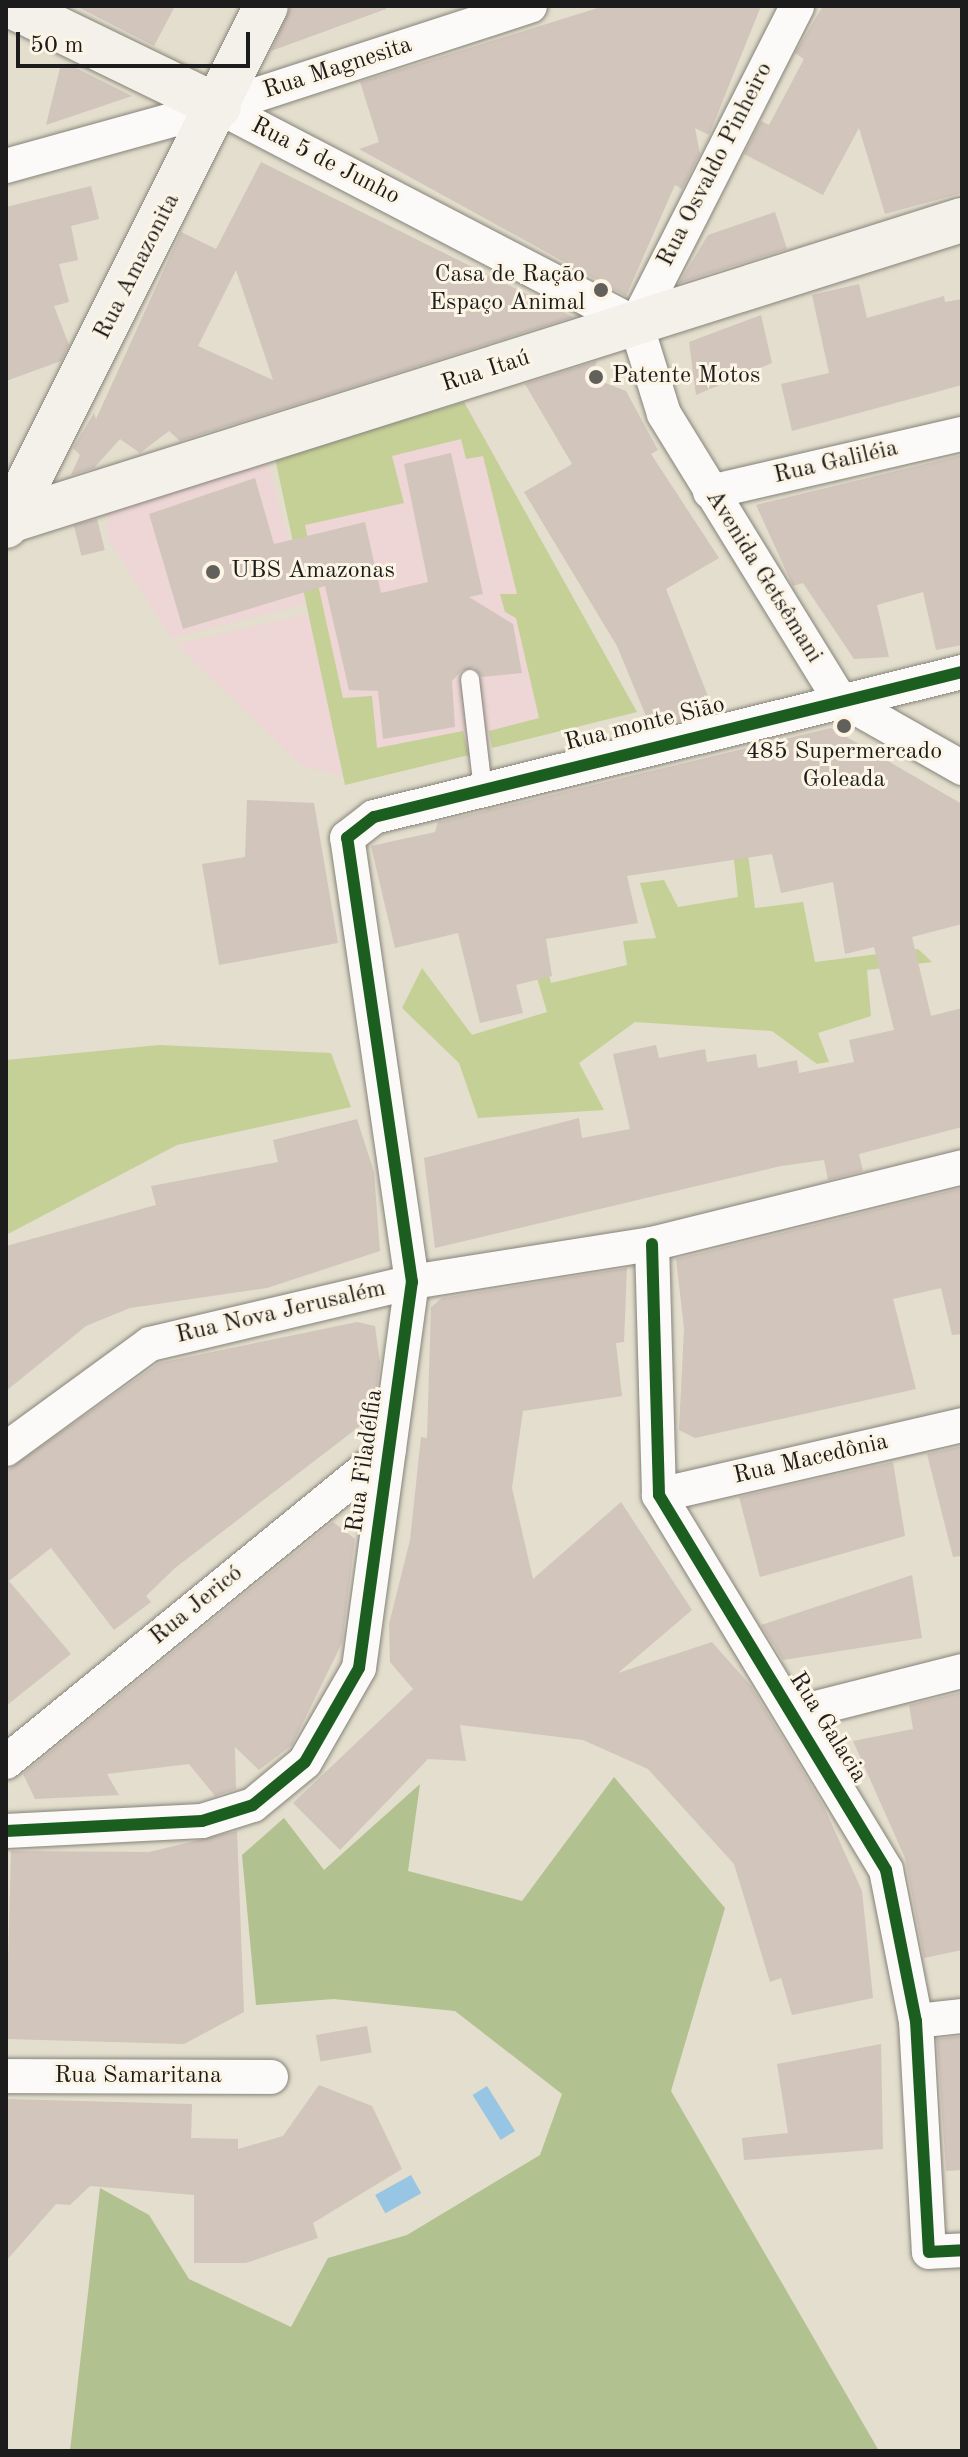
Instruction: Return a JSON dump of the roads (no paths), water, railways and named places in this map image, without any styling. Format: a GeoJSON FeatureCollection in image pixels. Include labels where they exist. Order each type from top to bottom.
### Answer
{"type":"FeatureCollection","features":[{"type":"Feature","properties":{"kind":"street","name":"Rua 5 de Junho"},"geometry":{"type":"LineString","coordinates":[[11,6],[219,107],[636,324]]}},
{"type":"Feature","properties":{"kind":"street","name":"Rua Amazonita"},"geometry":{"type":"LineString","coordinates":[[7,524],[219,107],[266,6]]}},
{"type":"Feature","properties":{"kind":"street","name":"Rua Magnesita"},"geometry":{"type":"LineString","coordinates":[[6,166],[219,107],[530,6]]}},
{"type":"Feature","properties":{"kind":"street","name":"Rua Osvaldo Pinheiro"},"geometry":{"type":"LineString","coordinates":[[636,324],[797,6]]}},
{"type":"Feature","properties":{"kind":"street","name":"Rua Itaú"},"geometry":{"type":"LineString","coordinates":[[7,524],[962,220]]}},
{"type":"Feature","properties":{"kind":"street","name":"Avenida Getsêmani"},"geometry":{"type":"LineString","coordinates":[[636,324],[664,414],[839,698],[962,768]]}},
{"type":"Feature","properties":{"kind":"street","name":"Rua Galiléia"},"geometry":{"type":"LineString","coordinates":[[710,492],[962,434]]}},
{"type":"Feature","properties":{"kind":"street","name":"Rua monte Sião"},"geometry":{"type":"LineString","coordinates":[[347,838],[374,817],[839,698],[962,672]]}},
{"type":"Feature","properties":{"kind":"street","name":"Rua Filadélfia"},"geometry":{"type":"LineString","coordinates":[[6,1831],[202,1821],[253,1805],[305,1762],[359,1668],[412,1282],[347,838]]}},
{"type":"Feature","properties":{"kind":"street","name":"Rua Nova Jerusalém"},"geometry":{"type":"LineString","coordinates":[[6,1449],[150,1344],[412,1282],[652,1244],[962,1167]]}},
{"type":"Feature","properties":{"kind":"street","name":"Rua Galacia"},"geometry":{"type":"LineString","coordinates":[[652,1244],[659,1495],[737,1633],[796,1713],[886,1870],[916,2021],[945,2251]]}},
{"type":"Feature","properties":{"kind":"street","name":"Rua Macedônia"},"geometry":{"type":"LineString","coordinates":[[659,1495],[962,1425]]}},
{"type":"Feature","properties":{"kind":"street","name":"Rua Jericó"},"geometry":{"type":"LineString","coordinates":[[6,1762],[389,1450]]}},
{"type":"Feature","properties":{"kind":"street"},"geometry":{"type":"LineString","coordinates":[[796,1713],[962,1671]]}},
{"type":"Feature","properties":{"kind":"street"},"geometry":{"type":"LineString","coordinates":[[916,2021],[962,2016]]}},
{"type":"Feature","properties":{"kind":"street","name":"Rua Samaritana"},"geometry":{"type":"LineString","coordinates":[[6,2076],[271,2077]]}},
{"type":"Feature","properties":{"kind":"lane"},"geometry":{"type":"LineString","coordinates":[[470,679],[483,789]]}},
{"type":"Feature","properties":{"kind":"water"},"geometry":{"type":"Polygon","coordinates":[[[487,2086],[515,2131],[501,2140],[473,2095],[487,2086]]]}},
{"type":"Feature","properties":{"kind":"water"},"geometry":{"type":"Polygon","coordinates":[[[411,2175],[421,2193],[385,2213],[375,2195],[411,2175]]]}},
{"type":"Feature","properties":{"kind":"place","name":"Casa de Ração Espaço Animal"},"geometry":{"type":"Point","coordinates":[601,290]}},
{"type":"Feature","properties":{"kind":"place","name":"Patente Motos"},"geometry":{"type":"Point","coordinates":[596,377]}},
{"type":"Feature","properties":{"kind":"place","name":"UBS Amazonas"},"geometry":{"type":"Point","coordinates":[213,572]}},
{"type":"Feature","properties":{"kind":"place","name":"485 Supermercado Goleada"},"geometry":{"type":"Point","coordinates":[844,726]}}]}
